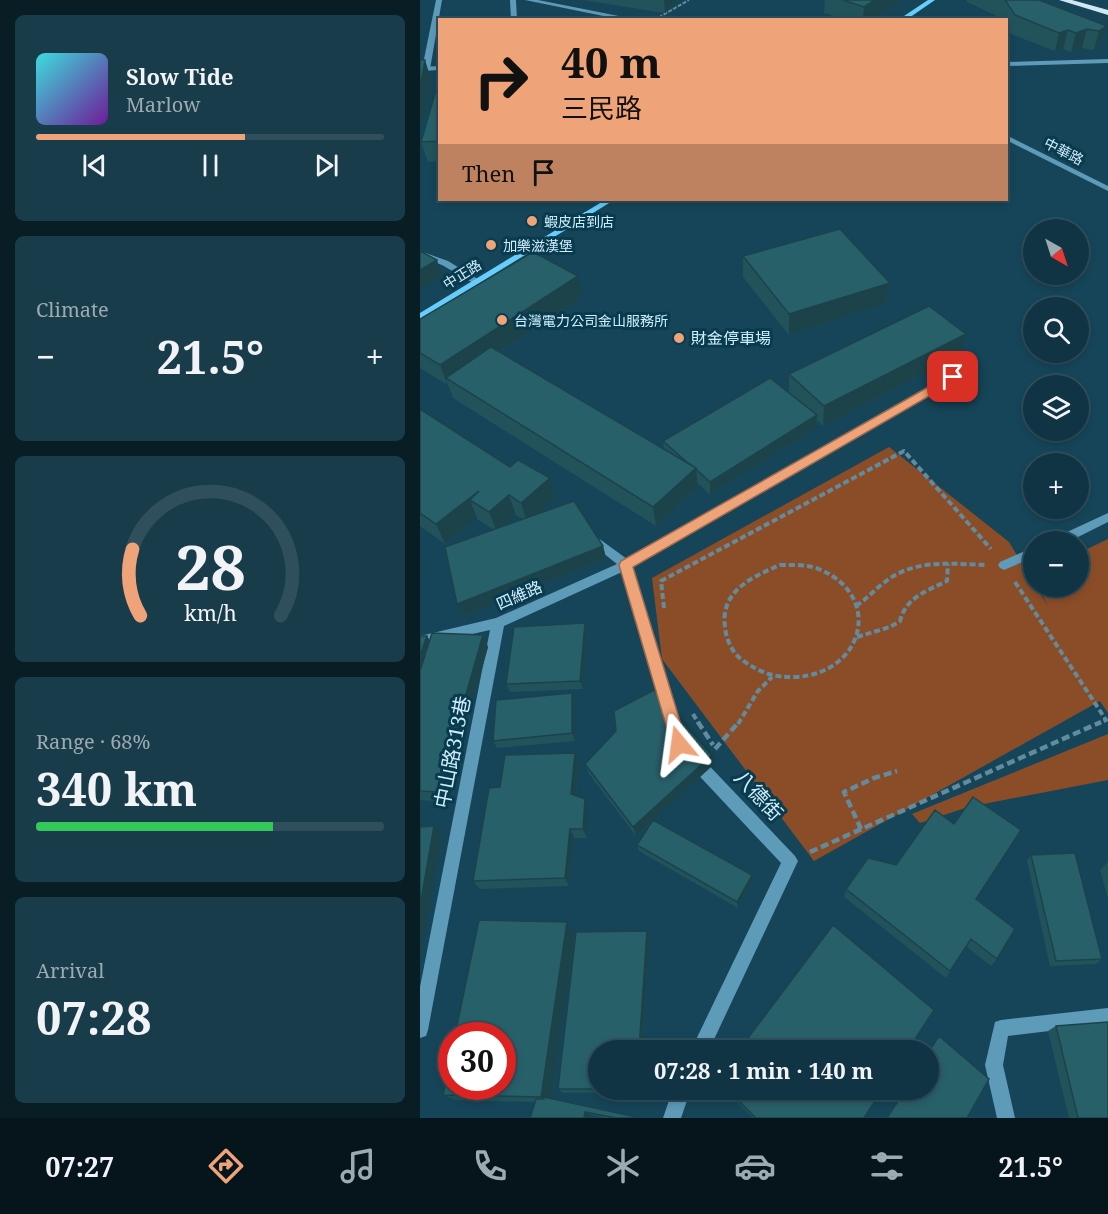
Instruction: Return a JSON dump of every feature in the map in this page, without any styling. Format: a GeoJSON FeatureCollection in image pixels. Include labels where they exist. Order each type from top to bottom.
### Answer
{"type":"FeatureCollection","features":[{"type":"Feature","properties":{"kind":"main road"},"geometry":{"type":"LineString","coordinates":[[1063,0],[1108,13]]}},
{"type":"Feature","properties":{"kind":"street"},"geometry":{"type":"LineString","coordinates":[[438,68],[423,69],[439,0]]}},
{"type":"Feature","properties":{"kind":"street"},"geometry":{"type":"LineString","coordinates":[[513,0],[514,18]]}},
{"type":"Feature","properties":{"kind":"street"},"geometry":{"type":"LineString","coordinates":[[528,0],[625,18]]}},
{"type":"Feature","properties":{"kind":"street"},"geometry":{"type":"LineString","coordinates":[[904,18],[932,0]]}},
{"type":"Feature","properties":{"kind":"street"},"geometry":{"type":"LineString","coordinates":[[1008,64],[1108,61]]}},
{"type":"Feature","properties":{"kind":"street","name":"中華路"},"geometry":{"type":"LineString","coordinates":[[1008,138],[1108,189]]}},
{"type":"Feature","properties":{"kind":"street","name":"中正路"},"geometry":{"type":"LineString","coordinates":[[420,317],[608,201]]}},
{"type":"Feature","properties":{"kind":"street"},"geometry":{"type":"LineString","coordinates":[[587,214],[607,224]]}},
{"type":"Feature","properties":{"kind":"street"},"geometry":{"type":"LineString","coordinates":[[420,254],[445,263],[476,281]]}},
{"type":"Feature","properties":{"kind":"street","name":"四維路"},"geometry":{"type":"LineString","coordinates":[[420,641],[498,623],[626,565],[953,377]]}},
{"type":"Feature","properties":{"kind":"street"},"geometry":{"type":"LineString","coordinates":[[1079,531],[1108,517]]}},
{"type":"Feature","properties":{"kind":"street"},"geometry":{"type":"LineString","coordinates":[[579,530],[626,565],[675,732]]}},
{"type":"Feature","properties":{"kind":"street"},"geometry":{"type":"LineString","coordinates":[[1004,565],[1023,557]]}},
{"type":"Feature","properties":{"kind":"street","name":"中山路313巷"},"geometry":{"type":"LineString","coordinates":[[420,1030],[498,623]]}},
{"type":"Feature","properties":{"kind":"street","name":"八德街"},"geometry":{"type":"LineString","coordinates":[[685,750],[790,861]]}},
{"type":"Feature","properties":{"kind":"street"},"geometry":{"type":"LineString","coordinates":[[705,1040],[790,861]]}},
{"type":"Feature","properties":{"kind":"street"},"geometry":{"type":"LineString","coordinates":[[1006,1118],[994,1065],[1001,1028],[1108,1016]]}},
{"type":"Feature","properties":{"kind":"street"},"geometry":{"type":"LineString","coordinates":[[672,1118],[678,1100]]}},
{"type":"Feature","properties":{"kind":"path"},"geometry":{"type":"LineString","coordinates":[[657,18],[688,0]]}},
{"type":"Feature","properties":{"kind":"path"},"geometry":{"type":"LineString","coordinates":[[665,614],[661,581],[904,451],[1004,565],[1106,720],[790,861]]}},
{"type":"Feature","properties":{"kind":"path"},"geometry":{"type":"LineString","coordinates":[[856,606],[871,598],[889,578],[923,564],[1004,565]]}},
{"type":"Feature","properties":{"kind":"path"},"geometry":{"type":"LineString","coordinates":[[856,637],[891,627],[900,621],[901,610],[912,598],[946,581],[948,564]]}},
{"type":"Feature","properties":{"kind":"path"},"geometry":{"type":"LineString","coordinates":[[780,565],[800,565],[821,570],[838,581],[851,595],[856,606],[859,630],[856,637],[853,647],[840,663],[820,674],[796,680],[772,677],[750,668],[734,653],[724,634],[723,614],[730,596],[743,580],[760,571],[780,565]]}},
{"type":"Feature","properties":{"kind":"path"},"geometry":{"type":"LineString","coordinates":[[698,764],[738,724],[758,691],[772,677]]}},
{"type":"Feature","properties":{"kind":"path"},"geometry":{"type":"LineString","coordinates":[[691,710],[723,757]]}},
{"type":"Feature","properties":{"kind":"path"},"geometry":{"type":"LineString","coordinates":[[861,829],[844,792],[874,778],[897,771]]}},
{"type":"Feature","properties":{"kind":"path"},"geometry":{"type":"LineString","coordinates":[[803,843],[811,852]]}},
{"type":"Feature","properties":{"kind":"shaded area"},"geometry":{"type":"Polygon","coordinates":[[[889,447],[1009,542],[1023,565],[1023,597],[1042,597],[1048,606],[1043,597],[1089,597],[1089,548],[1108,539],[1108,713],[1100,701],[814,861],[662,659],[652,578],[889,447]]]}},
{"type":"Feature","properties":{"kind":"shaded area"},"geometry":{"type":"Polygon","coordinates":[[[1108,734],[1108,780],[968,807],[920,823],[912,814],[1108,734]]]}},
{"type":"Feature","properties":{"kind":"building"},"geometry":{"type":"Polygon","coordinates":[[[843,0],[875,0],[864,7],[843,0]]]}},
{"type":"Feature","properties":{"kind":"building"},"geometry":{"type":"Polygon","coordinates":[[[1005,0],[1039,0],[1107,26],[1099,31],[1087,29],[1076,33],[1068,30],[1059,33],[1015,15],[1005,0]]]}},
{"type":"Feature","properties":{"kind":"building"},"geometry":{"type":"Polygon","coordinates":[[[420,60],[425,60],[420,89],[420,60]]]}},
{"type":"Feature","properties":{"kind":"building"},"geometry":{"type":"Polygon","coordinates":[[[438,83],[438,141],[421,142],[438,83]]]}},
{"type":"Feature","properties":{"kind":"building"},"geometry":{"type":"Polygon","coordinates":[[[840,229],[890,283],[789,314],[743,256],[840,229]]]}},
{"type":"Feature","properties":{"kind":"building"},"geometry":{"type":"Polygon","coordinates":[[[420,251],[437,260],[420,270],[420,251]]]}},
{"type":"Feature","properties":{"kind":"building"},"geometry":{"type":"Polygon","coordinates":[[[533,252],[578,276],[440,365],[420,353],[420,319],[533,252]]]}},
{"type":"Feature","properties":{"kind":"building"},"geometry":{"type":"Polygon","coordinates":[[[929,306],[966,334],[824,406],[789,374],[929,306]]]}},
{"type":"Feature","properties":{"kind":"building"},"geometry":{"type":"Polygon","coordinates":[[[491,347],[696,468],[653,507],[446,378],[491,347]]]}},
{"type":"Feature","properties":{"kind":"building"},"geometry":{"type":"Polygon","coordinates":[[[770,378],[817,415],[710,482],[663,441],[770,378]]]}},
{"type":"Feature","properties":{"kind":"building"},"geometry":{"type":"Polygon","coordinates":[[[420,409],[510,467],[518,460],[550,478],[521,503],[509,495],[489,512],[470,500],[479,491],[436,524],[420,513],[420,409]]]}},
{"type":"Feature","properties":{"kind":"building"},"geometry":{"type":"Polygon","coordinates":[[[574,501],[603,546],[457,604],[445,547],[574,501]]]}},
{"type":"Feature","properties":{"kind":"building"},"geometry":{"type":"Polygon","coordinates":[[[585,623],[580,681],[506,684],[514,627],[585,623]]]}},
{"type":"Feature","properties":{"kind":"building"},"geometry":{"type":"Polygon","coordinates":[[[432,633],[483,635],[438,792],[420,791],[420,671],[432,633]]]}},
{"type":"Feature","properties":{"kind":"building"},"geometry":{"type":"Polygon","coordinates":[[[420,636],[427,636],[420,656],[420,636]]]}},
{"type":"Feature","properties":{"kind":"building"},"geometry":{"type":"Polygon","coordinates":[[[654,690],[712,755],[633,827],[585,764],[616,731],[614,711],[654,690]]]}},
{"type":"Feature","properties":{"kind":"building"},"geometry":{"type":"Polygon","coordinates":[[[572,693],[572,733],[493,741],[496,700],[572,693]]]}},
{"type":"Feature","properties":{"kind":"building"},"geometry":{"type":"Polygon","coordinates":[[[575,753],[571,794],[585,799],[583,829],[570,829],[565,878],[473,881],[489,788],[500,787],[505,755],[575,753]]]}},
{"type":"Feature","properties":{"kind":"building"},"geometry":{"type":"Polygon","coordinates":[[[973,797],[1021,830],[976,899],[1015,929],[997,959],[971,939],[950,971],[846,889],[868,858],[896,865],[935,810],[954,824],[973,797]]]}},
{"type":"Feature","properties":{"kind":"building"},"geometry":{"type":"Polygon","coordinates":[[[653,820],[752,875],[737,902],[637,845],[653,820]]]}},
{"type":"Feature","properties":{"kind":"building"},"geometry":{"type":"Polygon","coordinates":[[[434,826],[420,906],[420,827],[434,826]]]}},
{"type":"Feature","properties":{"kind":"building"},"geometry":{"type":"Polygon","coordinates":[[[1075,853],[1102,959],[1056,961],[1031,855],[1075,853]]]}},
{"type":"Feature","properties":{"kind":"building"},"geometry":{"type":"Polygon","coordinates":[[[479,920],[567,922],[541,1097],[516,1096],[516,1022],[458,1022],[479,920]]]}},
{"type":"Feature","properties":{"kind":"building"},"geometry":{"type":"Polygon","coordinates":[[[833,925],[934,1010],[914,1040],[747,1040],[833,925]]]}},
{"type":"Feature","properties":{"kind":"building"},"geometry":{"type":"Polygon","coordinates":[[[647,931],[640,1040],[588,1040],[588,1089],[558,1089],[576,932],[647,931]]]}},
{"type":"Feature","properties":{"kind":"building"},"geometry":{"type":"Polygon","coordinates":[[[1108,1022],[1108,1118],[1078,1118],[1056,1026],[1108,1022]]]}},
{"type":"Feature","properties":{"kind":"building"},"geometry":{"type":"Polygon","coordinates":[[[939,1036],[989,1079],[967,1118],[887,1118],[899,1100],[939,1100],[939,1040],[936,1040],[939,1036]]]}},
{"type":"Feature","properties":{"kind":"building"},"geometry":{"type":"Polygon","coordinates":[[[544,1097],[636,1118],[616,1118],[585,1112],[584,1118],[530,1118],[536,1099],[544,1099],[544,1097]]]}},
{"type":"Feature","properties":{"kind":"building"},"geometry":{"type":"Polygon","coordinates":[[[738,1100],[876,1100],[864,1118],[756,1118],[738,1100]]]}},
{"type":"Feature","properties":{"kind":"place","name":"蝦皮店到店"},"geometry":{"type":"Point","coordinates":[532,221]}},
{"type":"Feature","properties":{"kind":"place","name":"加樂滋漢堡"},"geometry":{"type":"Point","coordinates":[491,245]}},
{"type":"Feature","properties":{"kind":"place","name":"台灣電力公司金山服務所"},"geometry":{"type":"Point","coordinates":[502,320]}},
{"type":"Feature","properties":{"kind":"place","name":"財金停車場"},"geometry":{"type":"Point","coordinates":[679,338]}},
{"type":"Feature","properties":{"kind":"route"},"geometry":{"type":"LineString","coordinates":[[679,744],[626,565],[953,377]]}}]}
